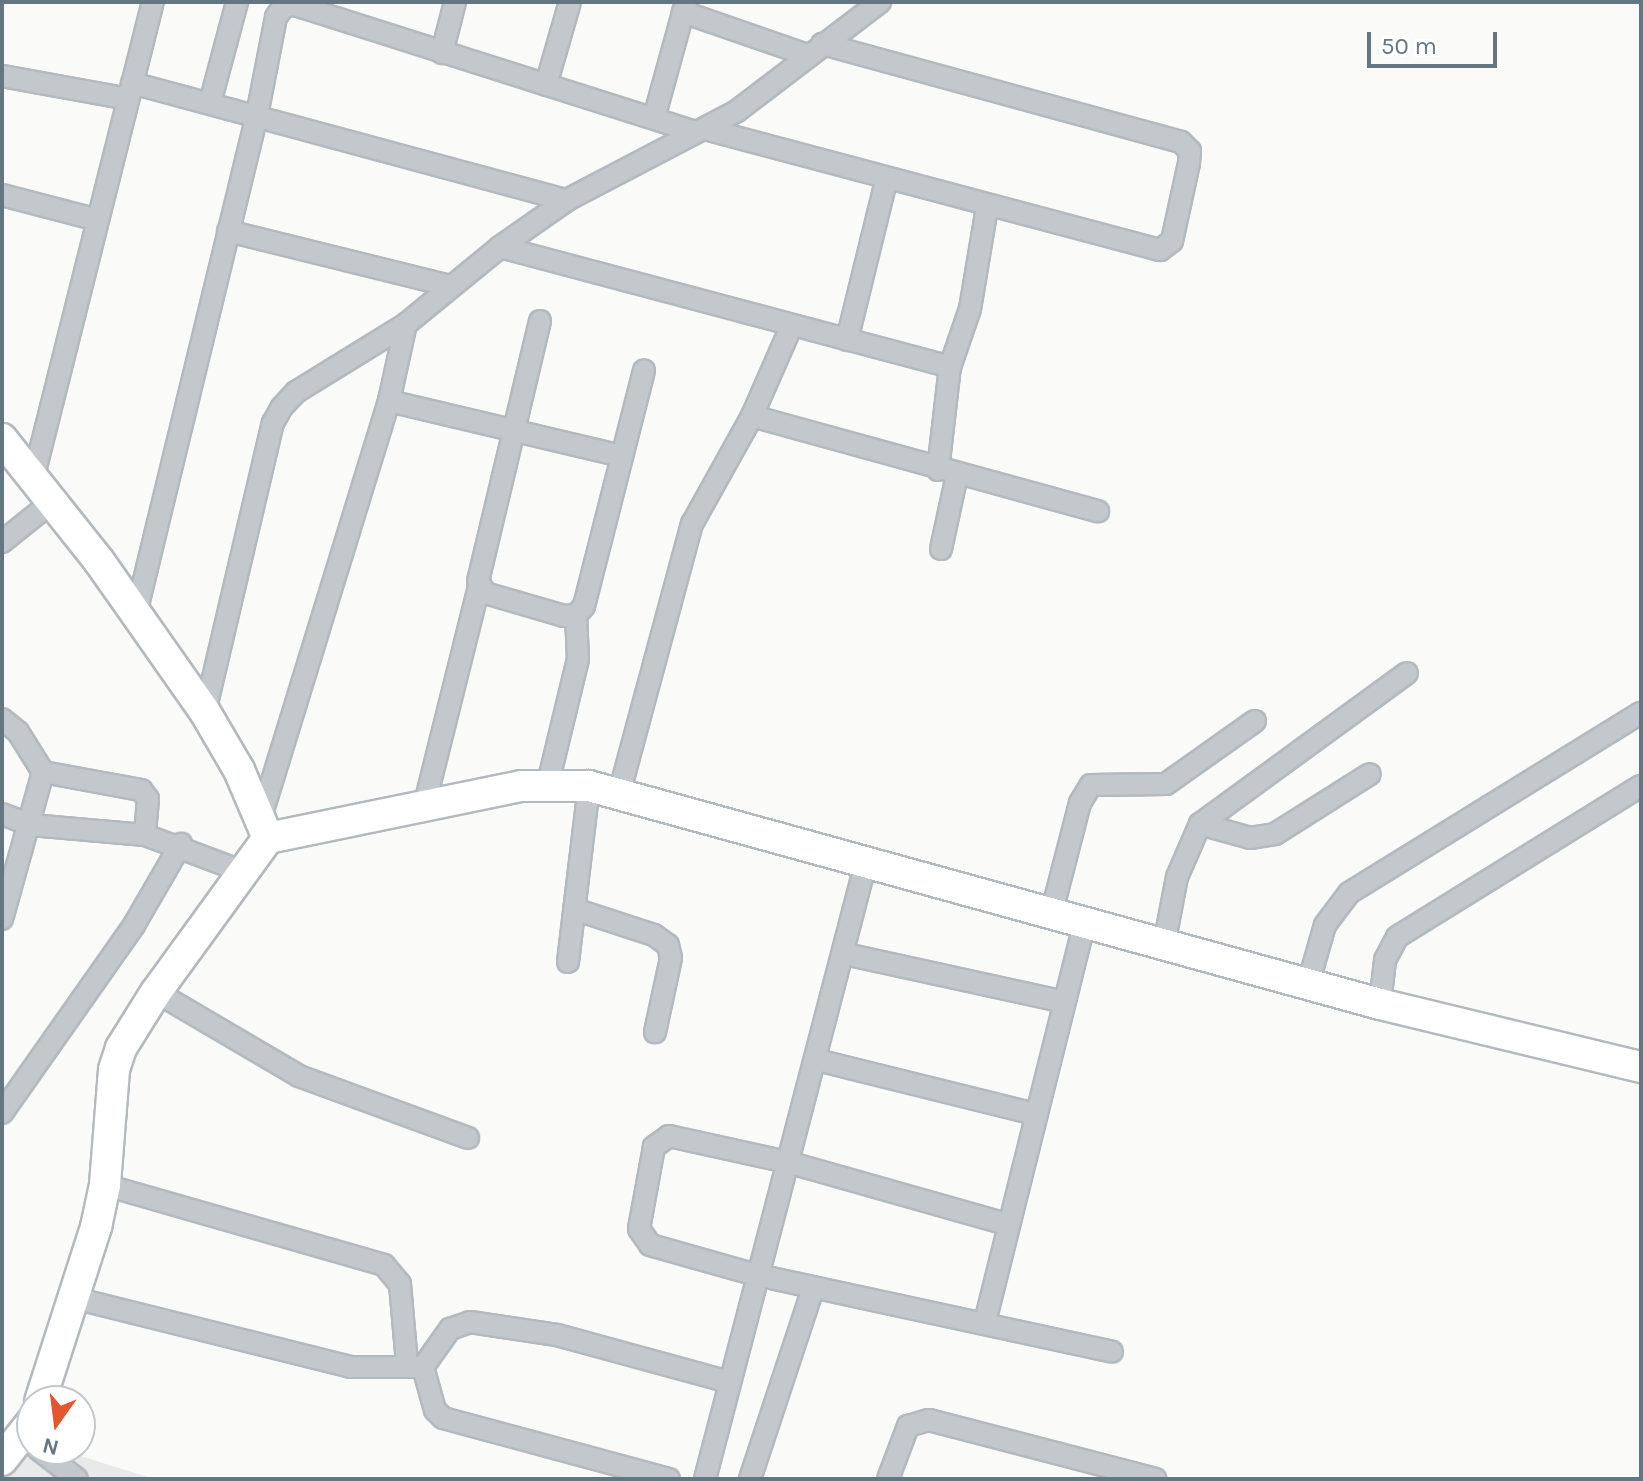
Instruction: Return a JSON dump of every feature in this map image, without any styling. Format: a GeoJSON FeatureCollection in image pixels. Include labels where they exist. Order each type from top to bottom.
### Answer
{"type":"FeatureCollection","features":[{"type":"Feature","properties":{"kind":"street"},"geometry":{"type":"LineString","coordinates":[[33,479],[153,2]]}},
{"type":"Feature","properties":{"kind":"street"},"geometry":{"type":"LineString","coordinates":[[210,103],[237,2]]}},
{"type":"Feature","properties":{"kind":"street"},"geometry":{"type":"LineString","coordinates":[[442,53],[455,2]]}},
{"type":"Feature","properties":{"kind":"street"},"geometry":{"type":"LineString","coordinates":[[546,85],[570,2]]}},
{"type":"Feature","properties":{"kind":"street"},"geometry":{"type":"LineString","coordinates":[[205,712],[273,423],[296,392],[406,324],[500,247],[567,200],[746,104],[814,49],[880,2]]}},
{"type":"Feature","properties":{"kind":"street"},"geometry":{"type":"LineString","coordinates":[[136,613],[257,115],[276,17],[284,6],[333,10],[442,53],[654,118],[700,131],[987,207],[1167,249],[1190,151],[1167,136],[814,49],[685,7],[654,118]]}},
{"type":"Feature","properties":{"kind":"street"},"geometry":{"type":"LineString","coordinates":[[2,76],[210,103],[567,200]]}},
{"type":"Feature","properties":{"kind":"street"},"geometry":{"type":"LineString","coordinates":[[847,340],[886,181]]}},
{"type":"Feature","properties":{"kind":"street"},"geometry":{"type":"LineString","coordinates":[[2,195],[98,220]]}},
{"type":"Feature","properties":{"kind":"street"},"geometry":{"type":"LineString","coordinates":[[941,549],[950,367],[970,309],[987,207]]}},
{"type":"Feature","properties":{"kind":"street"},"geometry":{"type":"LineString","coordinates":[[228,231],[451,286]]}},
{"type":"Feature","properties":{"kind":"street"},"geometry":{"type":"LineString","coordinates":[[500,247],[950,367]]}},
{"type":"Feature","properties":{"kind":"street"},"geometry":{"type":"LineString","coordinates":[[424,807],[540,321]]}},
{"type":"Feature","properties":{"kind":"street"},"geometry":{"type":"LineString","coordinates":[[45,1385],[105,1185],[114,1070],[156,992],[244,872],[264,828],[389,401],[406,324]]}},
{"type":"Feature","properties":{"kind":"street"},"geometry":{"type":"LineString","coordinates":[[619,794],[686,541],[752,416],[792,325]]}},
{"type":"Feature","properties":{"kind":"street"},"geometry":{"type":"LineString","coordinates":[[479,586],[564,616],[576,615],[584,606],[644,371]]}},
{"type":"Feature","properties":{"kind":"street"},"geometry":{"type":"LineString","coordinates":[[389,401],[513,433],[622,456]]}},
{"type":"Feature","properties":{"kind":"street"},"geometry":{"type":"LineString","coordinates":[[752,416],[947,473],[1098,511]]}},
{"type":"Feature","properties":{"kind":"street"},"geometry":{"type":"LineString","coordinates":[[2,439],[136,613],[205,712],[264,828]]}},
{"type":"Feature","properties":{"kind":"street"},"geometry":{"type":"LineString","coordinates":[[2,542],[52,502]]}},
{"type":"Feature","properties":{"kind":"street"},"geometry":{"type":"LineString","coordinates":[[548,783],[578,659],[576,615]]}},
{"type":"Feature","properties":{"kind":"street"},"geometry":{"type":"LineString","coordinates":[[1164,945],[1177,877],[1200,824],[1407,673]]}},
{"type":"Feature","properties":{"kind":"street"},"geometry":{"type":"LineString","coordinates":[[1308,984],[1325,925],[1349,893],[1641,713]]}},
{"type":"Feature","properties":{"kind":"street"},"geometry":{"type":"LineString","coordinates":[[2,719],[18,732],[43,772],[31,825],[2,919]]}},
{"type":"Feature","properties":{"kind":"street"},"geometry":{"type":"LineString","coordinates":[[1051,915],[1080,803],[1091,785],[1166,784],[1255,721]]}},
{"type":"Feature","properties":{"kind":"street"},"geometry":{"type":"LineString","coordinates":[[43,772],[141,790],[148,799],[145,835]]}},
{"type":"Feature","properties":{"kind":"street"},"geometry":{"type":"LineString","coordinates":[[1200,824],[1250,838],[1275,834],[1370,774]]}},
{"type":"Feature","properties":{"kind":"street"},"geometry":{"type":"LineString","coordinates":[[264,828],[424,807],[548,783],[589,786],[865,866],[1380,1004],[1641,1067]]}},
{"type":"Feature","properties":{"kind":"street"},"geometry":{"type":"LineString","coordinates":[[568,962],[589,786]]}},
{"type":"Feature","properties":{"kind":"street"},"geometry":{"type":"LineString","coordinates":[[1380,1004],[1385,960],[1397,937],[1641,786]]}},
{"type":"Feature","properties":{"kind":"street"},"geometry":{"type":"LineString","coordinates":[[2,814],[31,825],[145,835],[181,844],[244,872]]}},
{"type":"Feature","properties":{"kind":"street"},"geometry":{"type":"LineString","coordinates":[[2,1113],[9,1086],[134,925],[181,844]]}},
{"type":"Feature","properties":{"kind":"street"},"geometry":{"type":"LineString","coordinates":[[705,1479],[787,1162],[845,954],[865,866]]}},
{"type":"Feature","properties":{"kind":"street"},"geometry":{"type":"LineString","coordinates":[[574,909],[654,935],[668,945],[671,958],[655,1032]]}},
{"type":"Feature","properties":{"kind":"street"},"geometry":{"type":"LineString","coordinates":[[985,1322],[1061,1001],[1084,924]]}},
{"type":"Feature","properties":{"kind":"street"},"geometry":{"type":"LineString","coordinates":[[845,954],[1061,1001]]}},
{"type":"Feature","properties":{"kind":"street"},"geometry":{"type":"LineString","coordinates":[[156,992],[299,1076],[468,1138]]}},
{"type":"Feature","properties":{"kind":"street"},"geometry":{"type":"LineString","coordinates":[[817,1060],[1035,1114]]}},
{"type":"Feature","properties":{"kind":"street"},"geometry":{"type":"LineString","coordinates":[[1006,1224],[787,1162],[669,1136],[654,1147],[639,1229],[642,1241],[757,1275],[1112,1352]]}},
{"type":"Feature","properties":{"kind":"street"},"geometry":{"type":"LineString","coordinates":[[105,1185],[384,1265],[400,1284],[415,1365],[435,1410],[443,1418],[669,1479]]}},
{"type":"Feature","properties":{"kind":"street"},"geometry":{"type":"LineString","coordinates":[[750,1479],[813,1289]]}},
{"type":"Feature","properties":{"kind":"street"},"geometry":{"type":"LineString","coordinates":[[70,1297],[372,1370],[415,1365],[450,1329],[470,1322],[557,1335],[729,1382]]}},
{"type":"Feature","properties":{"kind":"street"},"geometry":{"type":"LineString","coordinates":[[888,1479],[908,1426],[929,1420],[1114,1474],[1155,1479]]}},
{"type":"Feature","properties":{"kind":"street"},"geometry":{"type":"LineString","coordinates":[[61,1465],[77,1479]]}},
{"type":"Feature","properties":{"kind":"shaded area"},"geometry":{"type":"Polygon","coordinates":[[[16,1452],[16,1465],[96,1465],[96,1461],[154,1479],[2,1479],[2,1470],[16,1452]]]}}]}
